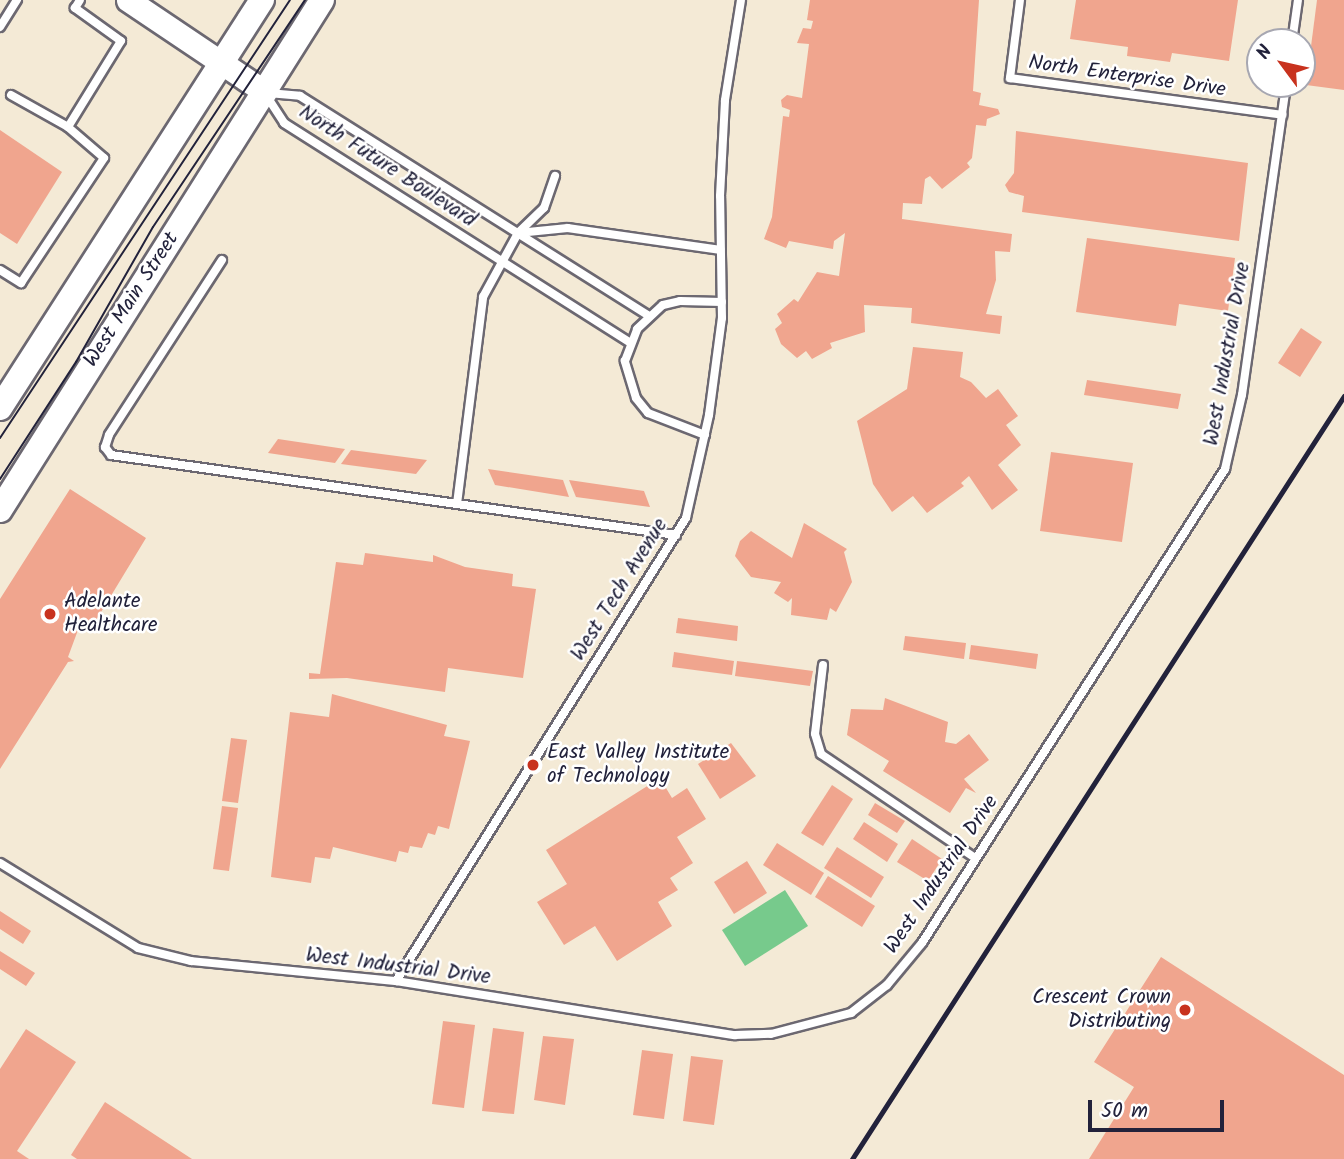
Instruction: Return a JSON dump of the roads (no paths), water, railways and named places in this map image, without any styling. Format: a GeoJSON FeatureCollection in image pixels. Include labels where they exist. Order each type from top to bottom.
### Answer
{"type":"FeatureCollection","features":[{"type":"Feature","properties":{"kind":"main road"},"geometry":{"type":"LineString","coordinates":[[0,408],[262,0]]}},
{"type":"Feature","properties":{"kind":"main road","name":"West Main Street"},"geometry":{"type":"LineString","coordinates":[[0,510],[322,0]]}},
{"type":"Feature","properties":{"kind":"street"},"geometry":{"type":"LineString","coordinates":[[128,0],[265,92]]}},
{"type":"Feature","properties":{"kind":"lane"},"geometry":{"type":"LineString","coordinates":[[0,27],[17,0]]}},
{"type":"Feature","properties":{"kind":"lane"},"geometry":{"type":"LineString","coordinates":[[68,127],[121,41],[75,8],[80,0]]}},
{"type":"Feature","properties":{"kind":"lane","name":"West Tech Avenue"},"geometry":{"type":"LineString","coordinates":[[396,981],[686,518],[705,436],[722,302],[720,250],[725,100],[741,0]]}},
{"type":"Feature","properties":{"kind":"lane","name":"North Enterprise Drive"},"geometry":{"type":"LineString","coordinates":[[1020,0],[1010,78],[1282,115]]}},
{"type":"Feature","properties":{"kind":"lane"},"geometry":{"type":"LineString","coordinates":[[1294,28],[1298,0]]}},
{"type":"Feature","properties":{"kind":"lane","name":"North Future Boulevard"},"geometry":{"type":"LineString","coordinates":[[265,92],[300,96],[648,315]]}},
{"type":"Feature","properties":{"kind":"lane","name":"North Future Boulevard"},"geometry":{"type":"LineString","coordinates":[[265,92],[284,123],[629,342]]}},
{"type":"Feature","properties":{"kind":"lane"},"geometry":{"type":"LineString","coordinates":[[0,270],[21,283],[104,158],[68,127],[11,95]]}},
{"type":"Feature","properties":{"kind":"lane","name":"West Industrial Drive"},"geometry":{"type":"LineString","coordinates":[[0,863],[138,948],[191,961],[396,981],[735,1035],[771,1034],[851,1013],[887,985],[922,943],[1225,469],[1242,395],[1284,98]]}},
{"type":"Feature","properties":{"kind":"lane"},"geometry":{"type":"LineString","coordinates":[[457,504],[483,297],[518,233],[544,208],[555,176]]}},
{"type":"Feature","properties":{"kind":"lane"},"geometry":{"type":"LineString","coordinates":[[518,233],[568,228],[720,250]]}},
{"type":"Feature","properties":{"kind":"lane"},"geometry":{"type":"LineString","coordinates":[[222,260],[108,435],[105,447],[111,454],[676,534]]}},
{"type":"Feature","properties":{"kind":"lane"},"geometry":{"type":"LineString","coordinates":[[705,436],[664,422],[636,398],[625,361],[629,342],[648,315],[680,300],[722,302]]}},
{"type":"Feature","properties":{"kind":"lane"},"geometry":{"type":"LineString","coordinates":[[823,665],[815,734],[821,754],[975,858]]}},
{"type":"Feature","properties":{"kind":"tram line"},"geometry":{"type":"LineString","coordinates":[[0,438],[290,0]]}},
{"type":"Feature","properties":{"kind":"tram line"},"geometry":{"type":"LineString","coordinates":[[0,479],[76,362],[153,227],[305,0]]}},
{"type":"Feature","properties":{"kind":"railway"},"geometry":{"type":"LineString","coordinates":[[852,1159],[1344,396]]}},
{"type":"Feature","properties":{"kind":"place","name":"Adelante Healthcare"},"geometry":{"type":"Point","coordinates":[50,614]}},
{"type":"Feature","properties":{"kind":"place","name":"East Valley Institute of Technology"},"geometry":{"type":"Point","coordinates":[533,765]}},
{"type":"Feature","properties":{"kind":"place","name":"Crescent Crown Distributing"},"geometry":{"type":"Point","coordinates":[1185,1010]}}]}
